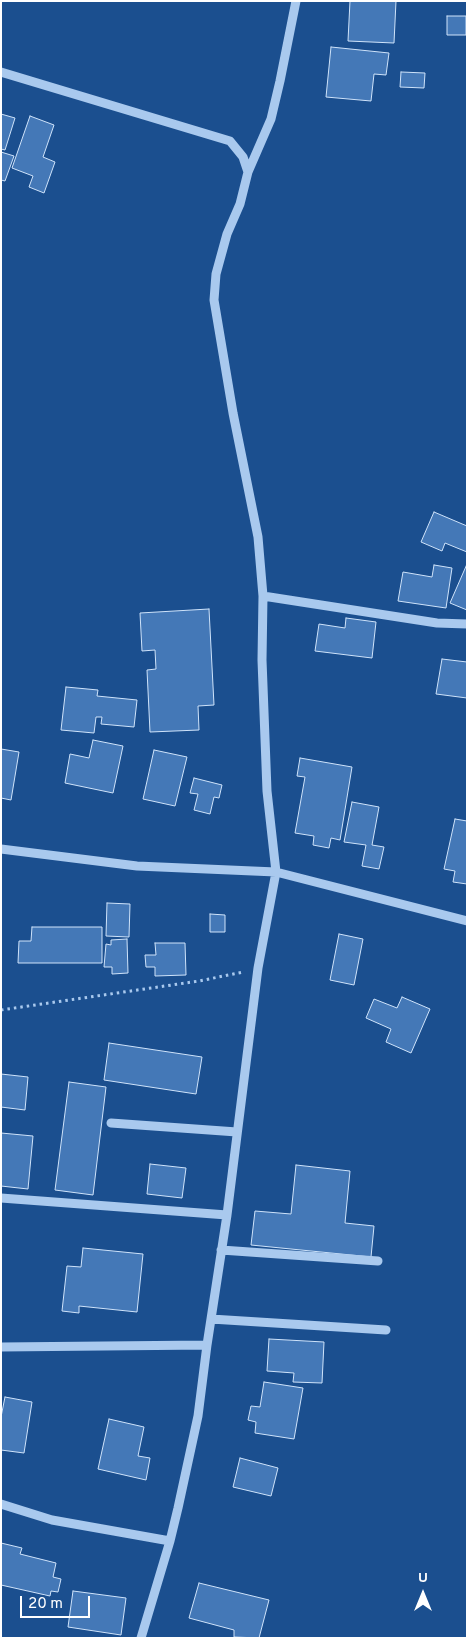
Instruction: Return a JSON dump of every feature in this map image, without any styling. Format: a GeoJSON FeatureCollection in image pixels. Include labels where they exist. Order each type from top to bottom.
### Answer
{"type":"FeatureCollection","features":[{"type":"Feature","properties":{"kind":"street"},"geometry":{"type":"LineString","coordinates":[[141,1638],[170,1541],[198,1416],[227,1215],[258,968],[276,872],[267,791],[262,660],[263,596],[258,537],[231,404],[214,300],[216,274],[227,234],[240,204],[248,172],[270,119],[280,81],[296,1]]}},
{"type":"Feature","properties":{"kind":"street"},"geometry":{"type":"LineString","coordinates":[[1,72],[230,140],[243,157],[248,172]]}},
{"type":"Feature","properties":{"kind":"street"},"geometry":{"type":"LineString","coordinates":[[263,596],[437,622],[467,624]]}},
{"type":"Feature","properties":{"kind":"street"},"geometry":{"type":"LineString","coordinates":[[1,849],[137,866],[276,872],[467,921]]}},
{"type":"Feature","properties":{"kind":"street"},"geometry":{"type":"LineString","coordinates":[[111,1123],[237,1132]]}},
{"type":"Feature","properties":{"kind":"street"},"geometry":{"type":"LineString","coordinates":[[1,1198],[227,1215]]}},
{"type":"Feature","properties":{"kind":"street"},"geometry":{"type":"LineString","coordinates":[[221,1250],[378,1261]]}},
{"type":"Feature","properties":{"kind":"street"},"geometry":{"type":"LineString","coordinates":[[211,1319],[386,1330]]}},
{"type":"Feature","properties":{"kind":"street"},"geometry":{"type":"LineString","coordinates":[[1,1347],[207,1345]]}},
{"type":"Feature","properties":{"kind":"street"},"geometry":{"type":"LineString","coordinates":[[1,1504],[52,1520],[170,1541]]}},
{"type":"Feature","properties":{"kind":"path"},"geometry":{"type":"LineString","coordinates":[[1,1010],[199,981],[258,968]]}},
{"type":"Feature","properties":{"kind":"building"},"geometry":{"type":"Polygon","coordinates":[[[350,1],[396,1],[394,43],[348,41],[350,1]]]}},
{"type":"Feature","properties":{"kind":"building"},"geometry":{"type":"Polygon","coordinates":[[[447,16],[466,16],[466,35],[447,35],[447,16]]]}},
{"type":"Feature","properties":{"kind":"building"},"geometry":{"type":"Polygon","coordinates":[[[331,47],[389,53],[386,75],[374,74],[371,101],[326,97],[331,47]]]}},
{"type":"Feature","properties":{"kind":"building"},"geometry":{"type":"Polygon","coordinates":[[[401,72],[425,73],[424,88],[400,87],[401,72]]]}},
{"type":"Feature","properties":{"kind":"building"},"geometry":{"type":"Polygon","coordinates":[[[1,114],[15,118],[5,150],[1,149],[1,114]]]}},
{"type":"Feature","properties":{"kind":"building"},"geometry":{"type":"Polygon","coordinates":[[[30,116],[54,125],[43,157],[55,162],[44,193],[29,187],[33,176],[12,168],[30,116]]]}},
{"type":"Feature","properties":{"kind":"building"},"geometry":{"type":"Polygon","coordinates":[[[1,152],[14,156],[5,181],[1,180],[1,152]]]}},
{"type":"Feature","properties":{"kind":"building"},"geometry":{"type":"Polygon","coordinates":[[[434,512],[467,526],[467,552],[445,543],[442,551],[421,542],[434,512]]]}},
{"type":"Feature","properties":{"kind":"building"},"geometry":{"type":"Polygon","coordinates":[[[467,564],[467,610],[450,603],[467,564]]]}},
{"type":"Feature","properties":{"kind":"building"},"geometry":{"type":"Polygon","coordinates":[[[434,565],[452,568],[446,608],[398,601],[403,572],[432,577],[434,565]]]}},
{"type":"Feature","properties":{"kind":"building"},"geometry":{"type":"Polygon","coordinates":[[[209,609],[214,705],[198,706],[199,730],[150,732],[147,670],[156,669],[155,650],[142,651],[140,613],[209,609]]]}},
{"type":"Feature","properties":{"kind":"building"},"geometry":{"type":"Polygon","coordinates":[[[346,618],[376,622],[372,658],[315,651],[319,624],[345,628],[346,618]]]}},
{"type":"Feature","properties":{"kind":"building"},"geometry":{"type":"Polygon","coordinates":[[[442,659],[467,662],[467,698],[436,694],[442,659]]]}},
{"type":"Feature","properties":{"kind":"building"},"geometry":{"type":"Polygon","coordinates":[[[66,687],[98,690],[97,696],[137,700],[134,727],[101,724],[102,717],[96,717],[94,733],[61,730],[66,687]]]}},
{"type":"Feature","properties":{"kind":"building"},"geometry":{"type":"Polygon","coordinates":[[[93,740],[123,746],[113,793],[65,783],[70,754],[89,758],[93,740]]]}},
{"type":"Feature","properties":{"kind":"building"},"geometry":{"type":"Polygon","coordinates":[[[1,749],[19,752],[11,800],[1,798],[1,749]]]}},
{"type":"Feature","properties":{"kind":"building"},"geometry":{"type":"Polygon","coordinates":[[[154,750],[187,757],[175,806],[143,799],[154,750]]]}},
{"type":"Feature","properties":{"kind":"building"},"geometry":{"type":"Polygon","coordinates":[[[300,758],[352,767],[340,840],[331,838],[329,848],[313,845],[314,836],[295,833],[305,777],[297,776],[300,758]]]}},
{"type":"Feature","properties":{"kind":"building"},"geometry":{"type":"Polygon","coordinates":[[[194,778],[222,785],[219,798],[214,797],[210,814],[194,810],[198,794],[190,793],[194,778]]]}},
{"type":"Feature","properties":{"kind":"building"},"geometry":{"type":"Polygon","coordinates":[[[352,802],[379,807],[372,845],[384,847],[379,869],[362,866],[366,845],[344,842],[352,802]]]}},
{"type":"Feature","properties":{"kind":"building"},"geometry":{"type":"Polygon","coordinates":[[[455,819],[467,821],[467,884],[453,882],[455,871],[444,869],[455,819]]]}},
{"type":"Feature","properties":{"kind":"building"},"geometry":{"type":"Polygon","coordinates":[[[107,903],[130,904],[129,937],[106,936],[107,903]]]}},
{"type":"Feature","properties":{"kind":"building"},"geometry":{"type":"Polygon","coordinates":[[[210,914],[225,915],[225,932],[210,932],[210,914]]]}},
{"type":"Feature","properties":{"kind":"building"},"geometry":{"type":"Polygon","coordinates":[[[32,927],[102,927],[102,963],[18,963],[19,941],[31,941],[32,927]]]}},
{"type":"Feature","properties":{"kind":"building"},"geometry":{"type":"Polygon","coordinates":[[[339,934],[363,939],[354,985],[330,980],[339,934]]]}},
{"type":"Feature","properties":{"kind":"building"},"geometry":{"type":"Polygon","coordinates":[[[127,939],[128,973],[112,974],[112,967],[104,967],[106,944],[111,945],[111,940],[127,939]]]}},
{"type":"Feature","properties":{"kind":"building"},"geometry":{"type":"Polygon","coordinates":[[[155,943],[185,943],[186,975],[155,976],[155,967],[146,967],[145,955],[156,955],[155,943]]]}},
{"type":"Feature","properties":{"kind":"building"},"geometry":{"type":"Polygon","coordinates":[[[402,997],[430,1009],[411,1053],[386,1042],[391,1029],[366,1018],[374,999],[397,1008],[402,997]]]}},
{"type":"Feature","properties":{"kind":"building"},"geometry":{"type":"Polygon","coordinates":[[[109,1043],[202,1057],[196,1094],[104,1080],[109,1043]]]}},
{"type":"Feature","properties":{"kind":"building"},"geometry":{"type":"Polygon","coordinates":[[[1,1074],[28,1077],[25,1110],[1,1107],[1,1074]]]}},
{"type":"Feature","properties":{"kind":"building"},"geometry":{"type":"Polygon","coordinates":[[[69,1082],[106,1087],[93,1195],[55,1190],[69,1082]]]}},
{"type":"Feature","properties":{"kind":"building"},"geometry":{"type":"Polygon","coordinates":[[[1,1133],[33,1136],[28,1189],[1,1186],[1,1133]]]}},
{"type":"Feature","properties":{"kind":"building"},"geometry":{"type":"Polygon","coordinates":[[[150,1164],[186,1168],[182,1198],[147,1194],[150,1164]]]}},
{"type":"Feature","properties":{"kind":"building"},"geometry":{"type":"Polygon","coordinates":[[[296,1165],[350,1171],[345,1223],[374,1226],[371,1257],[251,1245],[255,1211],[291,1214],[296,1165]]]}},
{"type":"Feature","properties":{"kind":"building"},"geometry":{"type":"Polygon","coordinates":[[[83,1248],[143,1254],[137,1312],[79,1306],[79,1313],[62,1311],[67,1266],[81,1267],[83,1248]]]}},
{"type":"Feature","properties":{"kind":"building"},"geometry":{"type":"Polygon","coordinates":[[[269,1339],[324,1342],[322,1383],[293,1382],[294,1373],[267,1371],[269,1339]]]}},
{"type":"Feature","properties":{"kind":"building"},"geometry":{"type":"Polygon","coordinates":[[[264,1382],[303,1388],[294,1439],[255,1433],[256,1422],[248,1420],[251,1406],[260,1407],[264,1382]]]}},
{"type":"Feature","properties":{"kind":"building"},"geometry":{"type":"Polygon","coordinates":[[[5,1397],[32,1402],[24,1453],[1,1450],[1,1417],[5,1397]]]}},
{"type":"Feature","properties":{"kind":"building"},"geometry":{"type":"Polygon","coordinates":[[[109,1419],[144,1427],[138,1456],[150,1458],[146,1480],[98,1469],[109,1419]]]}},
{"type":"Feature","properties":{"kind":"building"},"geometry":{"type":"Polygon","coordinates":[[[240,1458],[278,1468],[271,1496],[233,1487],[240,1458]]]}},
{"type":"Feature","properties":{"kind":"building"},"geometry":{"type":"Polygon","coordinates":[[[1,1543],[22,1548],[20,1554],[56,1563],[53,1577],[61,1579],[58,1592],[51,1591],[50,1596],[1,1585],[1,1543]]]}},
{"type":"Feature","properties":{"kind":"building"},"geometry":{"type":"Polygon","coordinates":[[[199,1583],[269,1600],[259,1638],[234,1637],[234,1630],[189,1618],[199,1583]]]}},
{"type":"Feature","properties":{"kind":"building"},"geometry":{"type":"Polygon","coordinates":[[[73,1591],[126,1598],[121,1635],[68,1627],[73,1591]]]}}]}
